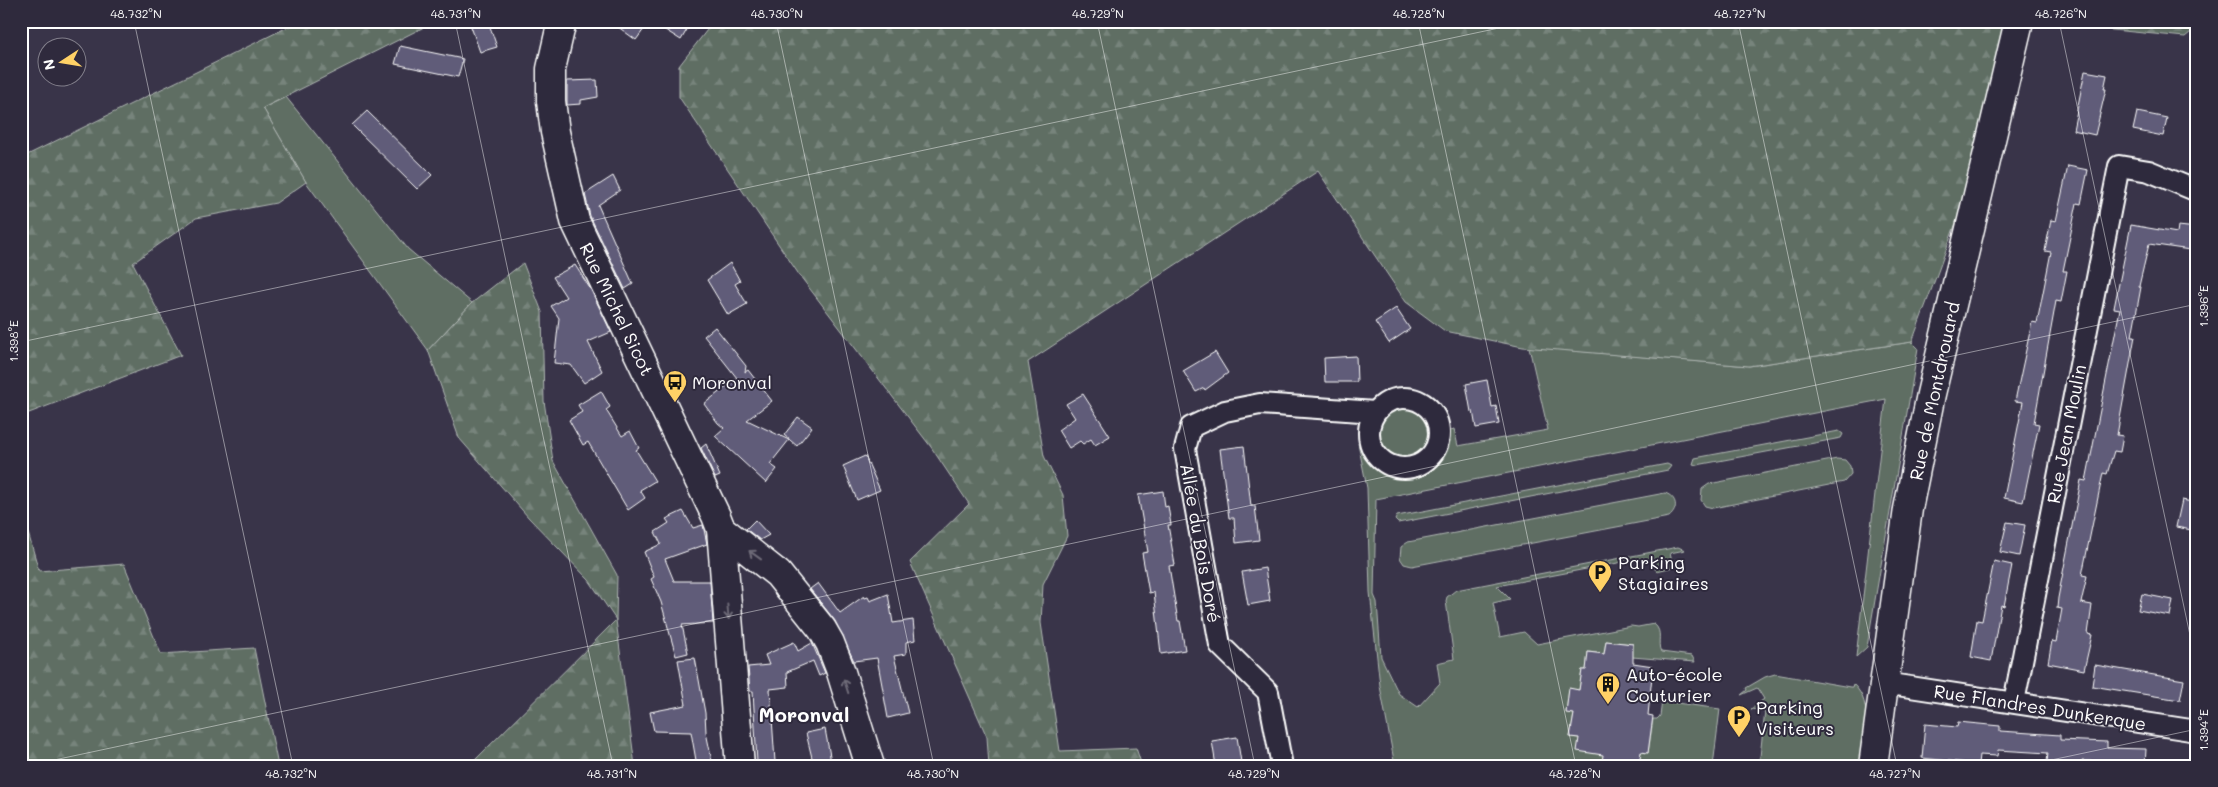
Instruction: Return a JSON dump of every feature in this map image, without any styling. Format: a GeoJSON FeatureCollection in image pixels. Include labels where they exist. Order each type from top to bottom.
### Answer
{"type":"FeatureCollection","features":[{"type":"Feature","properties":{"kind":"street","name":"Rue Michel Sicot"},"geometry":{"type":"LineString","coordinates":[[562,21],[552,69],[551,101],[557,142],[575,220],[716,516],[720,529],[740,766]]}},
{"type":"Feature","properties":{"kind":"street","name":"Rue de Montdrouard"},"geometry":{"type":"LineString","coordinates":[[1874,766],[1908,509],[1931,394],[2019,21]]}},
{"type":"Feature","properties":{"kind":"street","name":"Rue Jean Moulin"},"geometry":{"type":"LineString","coordinates":[[2014,702],[2119,166],[2149,171],[2197,191]]}},
{"type":"Feature","properties":{"kind":"street","name":"Allée du Bois Doré"},"geometry":{"type":"LineString","coordinates":[[1282,766],[1268,692],[1220,645],[1185,450],[1191,427],[1225,411],[1260,404],[1375,412]]}},
{"type":"Feature","properties":{"kind":"street"},"geometry":{"type":"LineString","coordinates":[[720,529],[778,574],[806,606],[827,636],[840,669],[870,766]]}},
{"type":"Feature","properties":{"kind":"street","name":"Rue Flandres Dunkerque"},"geometry":{"type":"LineString","coordinates":[[1884,683],[2197,731]]}},
{"type":"Feature","properties":{"kind":"green space"},"geometry":{"type":"Polygon","coordinates":[[[300,21],[436,21],[263,108],[306,182],[276,203],[196,218],[133,263],[181,355],[21,416],[21,158],[300,21]]]}},
{"type":"Feature","properties":{"kind":"green space"},"geometry":{"type":"Polygon","coordinates":[[[714,21],[2197,21],[2197,27],[2185,37],[2030,22],[1912,342],[1749,366],[1523,347],[1445,331],[1406,302],[1318,171],[1028,362],[1044,456],[1063,495],[1067,536],[1043,584],[1041,623],[1060,751],[1136,748],[1142,766],[989,766],[987,737],[910,562],[969,504],[931,447],[800,276],[679,97],[679,66],[714,21]]]}},
{"type":"Feature","properties":{"kind":"green space"},"geometry":{"type":"Polygon","coordinates":[[[286,97],[408,249],[472,303],[428,350],[306,182],[263,108],[286,97]]]}},
{"type":"Feature","properties":{"kind":"green space"},"geometry":{"type":"Polygon","coordinates":[[[523,263],[542,312],[544,401],[553,461],[617,575],[616,620],[589,580],[529,518],[459,438],[428,350],[472,303],[523,263]]]}},
{"type":"Feature","properties":{"kind":"green space"},"geometry":{"type":"Polygon","coordinates":[[[1912,342],[1918,348],[1867,647],[1856,657],[1886,399],[1376,499],[1374,595],[1377,602],[1381,657],[1399,694],[1418,707],[1440,683],[1437,663],[1454,659],[1446,601],[1447,597],[1456,590],[1678,547],[1685,550],[1670,553],[1673,567],[1657,571],[1644,558],[1497,586],[1510,599],[1493,603],[1500,637],[1524,632],[1537,644],[1631,626],[1638,627],[1654,624],[1659,630],[1661,652],[1692,656],[1695,662],[1632,657],[1633,644],[1606,641],[1604,654],[1588,652],[1586,670],[1582,670],[1579,690],[1569,689],[1566,712],[1574,714],[1570,737],[1579,738],[1604,753],[1603,762],[1631,766],[1395,766],[1380,686],[1370,592],[1367,488],[1358,443],[1363,442],[1374,461],[1385,472],[1405,475],[1421,472],[1434,463],[1444,449],[1445,432],[1454,429],[1458,446],[1548,430],[1529,347],[1749,366],[1912,342]]]}},
{"type":"Feature","properties":{"kind":"green space"},"geometry":{"type":"Polygon","coordinates":[[[1403,408],[1413,410],[1421,415],[1426,423],[1428,433],[1426,443],[1421,451],[1413,456],[1403,458],[1393,456],[1385,451],[1380,443],[1378,433],[1380,423],[1385,415],[1393,410],[1403,408]]]}},
{"type":"Feature","properties":{"kind":"green space"},"geometry":{"type":"Polygon","coordinates":[[[1839,431],[1843,434],[1841,438],[1697,465],[1693,464],[1695,458],[1839,431]]]}},
{"type":"Feature","properties":{"kind":"green space"},"geometry":{"type":"Polygon","coordinates":[[[1837,459],[1845,460],[1850,466],[1851,474],[1844,482],[1713,508],[1705,506],[1701,500],[1702,489],[1709,484],[1837,459]]]}},
{"type":"Feature","properties":{"kind":"green space"},"geometry":{"type":"Polygon","coordinates":[[[1667,464],[1671,466],[1668,470],[1398,523],[1395,520],[1397,516],[1667,464]]]}},
{"type":"Feature","properties":{"kind":"green space"},"geometry":{"type":"Polygon","coordinates":[[[1665,493],[1672,497],[1675,504],[1674,510],[1669,517],[1412,566],[1404,564],[1400,558],[1401,547],[1408,542],[1665,493]]]}},
{"type":"Feature","properties":{"kind":"green space"},"geometry":{"type":"Polygon","coordinates":[[[21,508],[39,571],[124,564],[161,654],[254,648],[278,766],[21,766],[21,508]]]}},
{"type":"Feature","properties":{"kind":"green space"},"geometry":{"type":"Polygon","coordinates":[[[616,620],[635,766],[469,766],[616,620]]]}},
{"type":"Feature","properties":{"kind":"green space"},"geometry":{"type":"Polygon","coordinates":[[[1775,674],[1850,687],[1853,684],[1860,692],[1866,712],[1866,734],[1862,766],[1759,766],[1765,711],[1751,709],[1764,699],[1757,688],[1741,695],[1747,690],[1746,688],[1765,677],[1775,674]]]}},
{"type":"Feature","properties":{"kind":"green space"},"geometry":{"type":"Polygon","coordinates":[[[1662,701],[1720,709],[1713,766],[1639,766],[1641,752],[1648,753],[1653,719],[1657,719],[1660,716],[1662,701]]]}},
{"type":"Feature","properties":{"kind":"building"},"geometry":{"type":"Polygon","coordinates":[[[469,21],[488,21],[497,47],[480,52],[469,21]]]}},
{"type":"Feature","properties":{"kind":"building"},"geometry":{"type":"Polygon","coordinates":[[[610,21],[650,21],[636,40],[610,21]]]}},
{"type":"Feature","properties":{"kind":"building"},"geometry":{"type":"Polygon","coordinates":[[[651,21],[692,21],[681,40],[651,21]]]}},
{"type":"Feature","properties":{"kind":"building"},"geometry":{"type":"Polygon","coordinates":[[[400,46],[463,59],[458,77],[395,64],[400,46]]]}},
{"type":"Feature","properties":{"kind":"building"},"geometry":{"type":"Polygon","coordinates":[[[2085,71],[2107,75],[2104,89],[2106,89],[2095,135],[2073,130],[2085,71]]]}},
{"type":"Feature","properties":{"kind":"building"},"geometry":{"type":"Polygon","coordinates":[[[597,80],[598,97],[581,100],[581,104],[567,105],[567,81],[597,80]]]}},
{"type":"Feature","properties":{"kind":"building"},"geometry":{"type":"Polygon","coordinates":[[[367,111],[432,175],[417,189],[352,125],[367,111]]]}},
{"type":"Feature","properties":{"kind":"building"},"geometry":{"type":"Polygon","coordinates":[[[2137,112],[2167,118],[2163,136],[2133,130],[2137,112]]]}},
{"type":"Feature","properties":{"kind":"building"},"geometry":{"type":"Polygon","coordinates":[[[2068,166],[2088,170],[2081,204],[2077,203],[2063,271],[2067,271],[2061,302],[2056,301],[2034,423],[2039,424],[2023,502],[2004,498],[2023,402],[2015,401],[2032,322],[2037,323],[2051,252],[2045,251],[2051,220],[2056,221],[2068,166]]]}},
{"type":"Feature","properties":{"kind":"building"},"geometry":{"type":"Polygon","coordinates":[[[613,176],[620,190],[598,205],[633,284],[625,289],[590,216],[585,194],[613,176]]]}},
{"type":"Feature","properties":{"kind":"building"},"geometry":{"type":"Polygon","coordinates":[[[2131,225],[2177,233],[2178,226],[2197,228],[2197,251],[2149,244],[2139,286],[2141,287],[2132,336],[2135,336],[2117,435],[2123,436],[2120,452],[2114,451],[2107,474],[2103,473],[2082,575],[2087,576],[2081,603],[2092,605],[2088,634],[2092,635],[2084,670],[2048,663],[2052,641],[2056,642],[2062,609],[2057,608],[2058,598],[2081,480],[2086,481],[2120,309],[2114,308],[2131,225]]]}},
{"type":"Feature","properties":{"kind":"building"},"geometry":{"type":"Polygon","coordinates":[[[730,263],[740,281],[735,284],[747,304],[728,315],[707,280],[730,263]]]}},
{"type":"Feature","properties":{"kind":"building"},"geometry":{"type":"Polygon","coordinates":[[[575,265],[591,290],[611,332],[588,342],[602,371],[584,383],[571,365],[554,363],[559,318],[551,306],[566,297],[553,277],[575,265]]]}},
{"type":"Feature","properties":{"kind":"building"},"geometry":{"type":"Polygon","coordinates":[[[1396,308],[1410,329],[1389,343],[1375,322],[1396,308]]]}},
{"type":"Feature","properties":{"kind":"building"},"geometry":{"type":"Polygon","coordinates":[[[715,327],[746,366],[745,372],[748,370],[772,401],[747,420],[789,440],[770,464],[777,469],[766,483],[715,436],[724,428],[704,404],[737,378],[704,336],[715,327]]]}},
{"type":"Feature","properties":{"kind":"building"},"geometry":{"type":"Polygon","coordinates":[[[1215,352],[1228,373],[1205,390],[1204,388],[1196,392],[1183,371],[1215,352]]]}},
{"type":"Feature","properties":{"kind":"building"},"geometry":{"type":"Polygon","coordinates":[[[1356,356],[1357,382],[1325,382],[1324,358],[1356,356]]]}},
{"type":"Feature","properties":{"kind":"building"},"geometry":{"type":"Polygon","coordinates":[[[1487,380],[1492,407],[1496,406],[1499,424],[1476,428],[1466,384],[1487,380]]]}},
{"type":"Feature","properties":{"kind":"building"},"geometry":{"type":"Polygon","coordinates":[[[601,391],[610,407],[606,410],[622,436],[630,431],[639,448],[636,450],[655,481],[640,490],[645,498],[628,510],[588,442],[583,445],[569,420],[582,412],[578,405],[601,391]]]}},
{"type":"Feature","properties":{"kind":"building"},"geometry":{"type":"Polygon","coordinates":[[[1083,394],[1110,436],[1095,445],[1091,439],[1083,444],[1080,441],[1069,448],[1058,430],[1075,418],[1066,404],[1083,394]]]}},
{"type":"Feature","properties":{"kind":"building"},"geometry":{"type":"Polygon","coordinates":[[[798,417],[812,427],[797,446],[784,435],[798,417]]]}},
{"type":"Feature","properties":{"kind":"building"},"geometry":{"type":"Polygon","coordinates":[[[706,444],[720,476],[715,478],[701,448],[706,444]]]}},
{"type":"Feature","properties":{"kind":"building"},"geometry":{"type":"Polygon","coordinates":[[[1244,446],[1251,506],[1255,506],[1259,540],[1236,543],[1234,518],[1229,518],[1220,449],[1244,446]]]}},
{"type":"Feature","properties":{"kind":"building"},"geometry":{"type":"Polygon","coordinates":[[[865,456],[880,490],[857,500],[843,466],[865,456]]]}},
{"type":"Feature","properties":{"kind":"building"},"geometry":{"type":"Polygon","coordinates":[[[1163,491],[1165,507],[1168,506],[1171,525],[1168,525],[1175,565],[1169,566],[1185,650],[1161,654],[1154,592],[1149,593],[1142,553],[1148,552],[1138,495],[1163,491]]]}},
{"type":"Feature","properties":{"kind":"building"},"geometry":{"type":"Polygon","coordinates":[[[2182,500],[2197,503],[2197,531],[2176,527],[2182,500]]]}},
{"type":"Feature","properties":{"kind":"building"},"geometry":{"type":"Polygon","coordinates":[[[683,511],[693,528],[703,525],[707,544],[665,559],[674,581],[710,581],[713,623],[682,625],[688,653],[676,656],[661,602],[651,579],[654,577],[644,552],[661,544],[655,532],[669,523],[666,519],[683,511]]]}},
{"type":"Feature","properties":{"kind":"building"},"geometry":{"type":"Polygon","coordinates":[[[755,520],[769,535],[760,540],[746,529],[755,520]]]}},
{"type":"Feature","properties":{"kind":"building"},"geometry":{"type":"Polygon","coordinates":[[[2007,522],[2025,525],[2019,556],[2000,552],[2007,522]]]}},
{"type":"Feature","properties":{"kind":"building"},"geometry":{"type":"Polygon","coordinates":[[[1994,561],[2012,565],[2004,606],[2001,605],[1991,661],[1971,657],[1977,620],[1982,621],[1994,561]]]}},
{"type":"Feature","properties":{"kind":"building"},"geometry":{"type":"Polygon","coordinates":[[[1265,568],[1270,601],[1248,605],[1242,572],[1265,568]]]}},
{"type":"Feature","properties":{"kind":"building"},"geometry":{"type":"Polygon","coordinates":[[[818,583],[840,613],[864,596],[865,598],[868,597],[870,601],[888,594],[893,623],[913,620],[915,640],[906,642],[906,654],[894,656],[908,713],[888,718],[877,658],[854,661],[835,621],[810,589],[818,583]]]}},
{"type":"Feature","properties":{"kind":"building"},"geometry":{"type":"Polygon","coordinates":[[[2142,594],[2173,600],[2170,616],[2138,610],[2142,594]]]}},
{"type":"Feature","properties":{"kind":"building","name":"Auto-école Couturier"},"geometry":{"type":"Polygon","coordinates":[[[1606,641],[1633,644],[1633,663],[1653,666],[1648,715],[1653,716],[1648,753],[1641,752],[1639,766],[1602,762],[1603,755],[1577,751],[1579,738],[1570,737],[1574,714],[1566,713],[1569,688],[1579,690],[1582,670],[1586,670],[1588,652],[1604,654],[1606,641]]]}},
{"type":"Feature","properties":{"kind":"building"},"geometry":{"type":"Polygon","coordinates":[[[794,642],[798,651],[812,643],[825,673],[819,676],[813,661],[787,672],[788,687],[770,689],[775,762],[757,763],[753,691],[750,691],[748,667],[769,665],[765,655],[794,642]]]}},
{"type":"Feature","properties":{"kind":"building"},"geometry":{"type":"Polygon","coordinates":[[[695,658],[713,766],[697,766],[691,732],[654,731],[650,712],[686,705],[678,660],[695,658]]]}},
{"type":"Feature","properties":{"kind":"building"},"geometry":{"type":"Polygon","coordinates":[[[2095,665],[2184,680],[2180,700],[2092,686],[2095,665]]]}},
{"type":"Feature","properties":{"kind":"building"},"geometry":{"type":"Polygon","coordinates":[[[1958,722],[2000,726],[2000,731],[2060,735],[2060,740],[2107,742],[2107,748],[2146,749],[2145,766],[2114,766],[2114,762],[2082,761],[2081,764],[2047,762],[2048,753],[1998,750],[1997,756],[1979,755],[1978,764],[1922,758],[1925,724],[1957,727],[1958,722]]]}},
{"type":"Feature","properties":{"kind":"building"},"geometry":{"type":"Polygon","coordinates":[[[825,729],[830,766],[814,766],[806,733],[825,729]]]}},
{"type":"Feature","properties":{"kind":"building"},"geometry":{"type":"Polygon","coordinates":[[[1237,737],[1241,762],[1216,766],[1212,741],[1237,737]]]}},
{"type":"Feature","properties":{"kind":"place","name":"Moronval"},"geometry":{"type":"Point","coordinates":[675,403]}},
{"type":"Feature","properties":{"kind":"place","name":"Parking Stagiaires"},"geometry":{"type":"Point","coordinates":[1600,593]}},
{"type":"Feature","properties":{"kind":"place","name":"Auto-école Couturier"},"geometry":{"type":"Point","coordinates":[1608,705]}},
{"type":"Feature","properties":{"kind":"place","name":"Parking Visiteurs"},"geometry":{"type":"Point","coordinates":[1739,738]}},
{"type":"Feature","properties":{"kind":"district","name":"Moronval"},"geometry":{"type":"Point","coordinates":[804,714]}}]}
